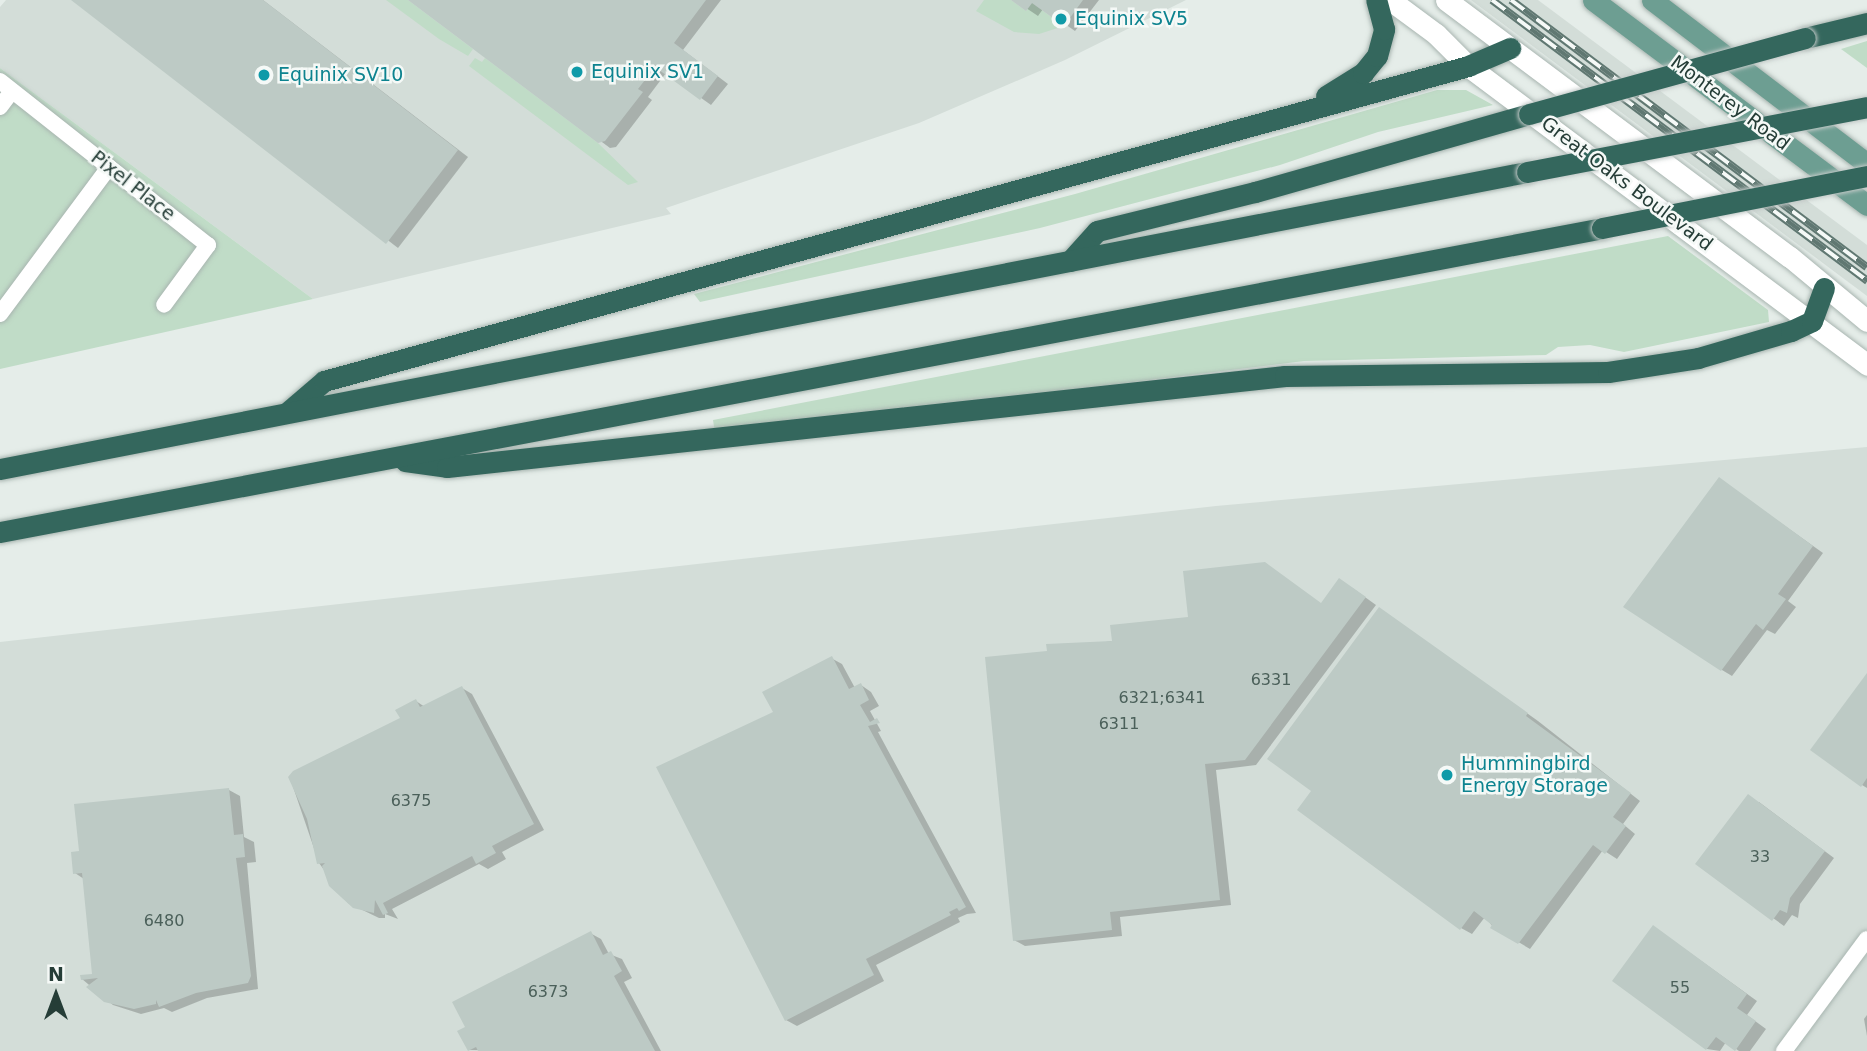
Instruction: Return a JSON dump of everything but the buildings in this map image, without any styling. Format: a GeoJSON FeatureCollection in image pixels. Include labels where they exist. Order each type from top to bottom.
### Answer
{"type":"FeatureCollection","features":[{"type":"Feature","properties":{"kind":"highway"},"geometry":{"type":"LineString","coordinates":[[1286,115],[1345,87],[1377,56],[1384,29],[1376,0]]}},
{"type":"Feature","properties":{"kind":"highway"},"geometry":{"type":"LineString","coordinates":[[1070,261],[1097,231],[1255,192],[1462,132],[1867,23]]}},
{"type":"Feature","properties":{"kind":"highway"},"geometry":{"type":"LineString","coordinates":[[288,413],[324,381],[1468,66],[1510,48]]}},
{"type":"Feature","properties":{"kind":"highway"},"geometry":{"type":"LineString","coordinates":[[0,469],[1867,107]]}},
{"type":"Feature","properties":{"kind":"highway"},"geometry":{"type":"LineString","coordinates":[[0,532],[1867,176]]}},
{"type":"Feature","properties":{"kind":"highway"},"geometry":{"type":"LineString","coordinates":[[385,458],[447,467],[1285,376],[1608,372],[1698,358],[1762,341],[1812,321],[1824,288]]}},
{"type":"Feature","properties":{"kind":"main road","name":"Great Oaks Boulevard"},"geometry":{"type":"LineString","coordinates":[[1390,0],[1436,34],[1468,66],[1812,321],[1867,365]]}},
{"type":"Feature","properties":{"kind":"main road","name":"Great Oaks Boulevard"},"geometry":{"type":"LineString","coordinates":[[1446,0],[1790,257],[1824,288],[1867,321]]}},
{"type":"Feature","properties":{"kind":"main road","name":"Monterey Road"},"geometry":{"type":"LineString","coordinates":[[1593,0],[1867,205]]}},
{"type":"Feature","properties":{"kind":"main road","name":"Monterey Road"},"geometry":{"type":"LineString","coordinates":[[1652,0],[1867,164]]}},
{"type":"Feature","properties":{"kind":"street"},"geometry":{"type":"LineString","coordinates":[[0,107],[6,86]]}},
{"type":"Feature","properties":{"kind":"street","name":"Pixel Place"},"geometry":{"type":"LineString","coordinates":[[6,86],[208,245],[164,305]]}},
{"type":"Feature","properties":{"kind":"street"},"geometry":{"type":"LineString","coordinates":[[0,314],[109,167]]}},
{"type":"Feature","properties":{"kind":"street"},"geometry":{"type":"LineString","coordinates":[[1784,1051],[1867,939]]}},
{"type":"Feature","properties":{"kind":"shaded area"},"geometry":{"type":"Polygon","coordinates":[[[6,0],[1186,0],[1065,60],[919,123],[666,208],[671,214],[313,299],[0,68],[0,7],[6,0]]]}},
{"type":"Feature","properties":{"kind":"shaded area"},"geometry":{"type":"Polygon","coordinates":[[[1471,0],[1538,0],[1867,245],[1867,296],[1471,0]]]}},
{"type":"Feature","properties":{"kind":"shaded area"},"geometry":{"type":"Polygon","coordinates":[[[1867,447],[1867,1051],[0,1051],[0,642],[1216,506],[1867,447]]]}},
{"type":"Feature","properties":{"kind":"green space"},"geometry":{"type":"Polygon","coordinates":[[[386,0],[408,0],[473,49],[468,56],[439,39],[386,0]]]}},
{"type":"Feature","properties":{"kind":"green space"},"geometry":{"type":"Polygon","coordinates":[[[984,0],[1011,0],[1026,11],[1032,3],[1064,26],[1039,34],[1014,32],[976,11],[984,0]]]}},
{"type":"Feature","properties":{"kind":"green space"},"geometry":{"type":"Polygon","coordinates":[[[1867,41],[1867,68],[1841,49],[1867,41]]]}},
{"type":"Feature","properties":{"kind":"green space"},"geometry":{"type":"Polygon","coordinates":[[[475,58],[482,62],[485,58],[598,143],[638,182],[628,185],[469,66],[475,58]]]}},
{"type":"Feature","properties":{"kind":"green space"},"geometry":{"type":"Polygon","coordinates":[[[0,68],[313,299],[0,369],[0,68]]]}},
{"type":"Feature","properties":{"kind":"green space"},"geometry":{"type":"Polygon","coordinates":[[[1437,90],[1466,90],[1493,105],[1378,132],[1280,165],[1040,228],[700,302],[694,294],[1075,194],[1437,90]]]}},
{"type":"Feature","properties":{"kind":"green space"},"geometry":{"type":"Polygon","coordinates":[[[1668,236],[1768,310],[1769,322],[1624,352],[1590,345],[1558,347],[1546,355],[1304,361],[715,433],[713,420],[1668,236]]]}},
{"type":"Feature","properties":{"kind":"railway"},"geometry":{"type":"LineString","coordinates":[[1492,0],[1867,281]]}},
{"type":"Feature","properties":{"kind":"railway"},"geometry":{"type":"LineString","coordinates":[[1511,0],[1867,267]]}},
{"type":"Feature","properties":{"kind":"place","name":"Equinix SV5"},"geometry":{"type":"Point","coordinates":[1061,19]}},
{"type":"Feature","properties":{"kind":"place","name":"Equinix SV1"},"geometry":{"type":"Point","coordinates":[577,72]}},
{"type":"Feature","properties":{"kind":"place","name":"Equinix SV10"},"geometry":{"type":"Point","coordinates":[264,75]}},
{"type":"Feature","properties":{"kind":"place","name":"Hummingbird Energy Storage"},"geometry":{"type":"Point","coordinates":[1447,775]}}]}
